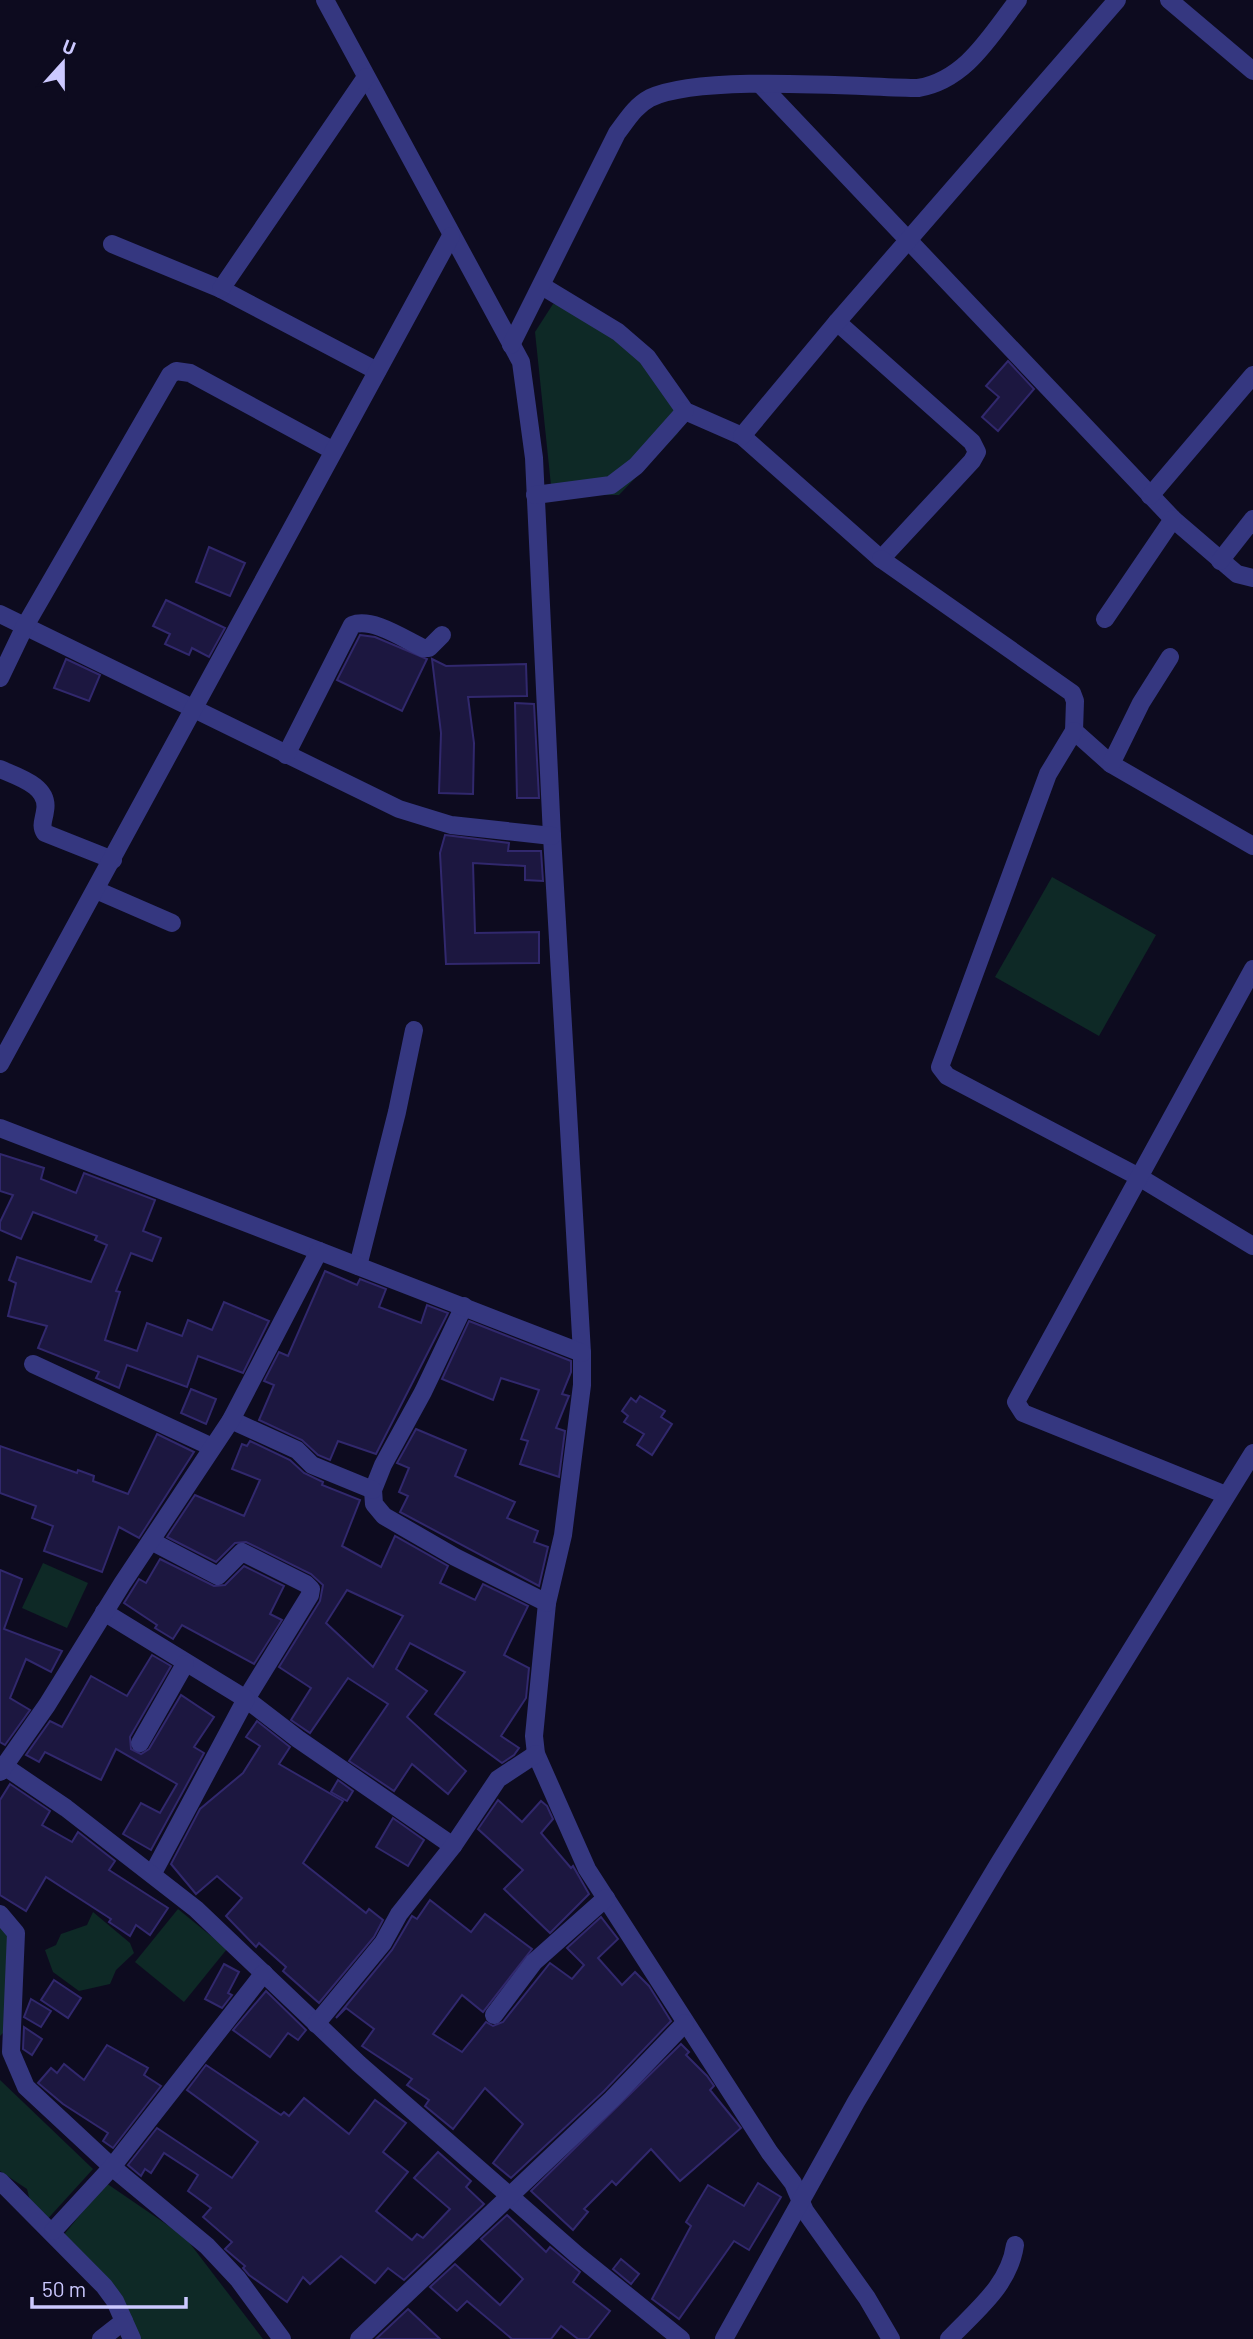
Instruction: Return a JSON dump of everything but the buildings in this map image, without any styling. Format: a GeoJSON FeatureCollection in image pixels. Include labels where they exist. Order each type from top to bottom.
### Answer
{"type":"FeatureCollection","features":[{"type":"Feature","properties":{"kind":"street"},"geometry":{"type":"LineString","coordinates":[[324,0],[521,362],[526,384],[536,495],[552,836],[582,1353],[582,1385],[563,1535],[547,1603],[534,1736],[536,1754],[587,1869],[770,2153],[789,2176],[801,2204],[867,2298],[891,2339]]}},
{"type":"Feature","properties":{"kind":"street"},"geometry":{"type":"LineString","coordinates":[[511,345],[617,133],[633,110],[649,99],[682,89],[761,85],[918,88],[939,84],[974,57],[1018,0]]}},
{"type":"Feature","properties":{"kind":"street"},"geometry":{"type":"LineString","coordinates":[[742,436],[837,321],[1116,0]]}},
{"type":"Feature","properties":{"kind":"street"},"geometry":{"type":"LineString","coordinates":[[1169,0],[1253,71]]}},
{"type":"Feature","properties":{"kind":"street"},"geometry":{"type":"LineString","coordinates":[[221,289],[366,77]]}},
{"type":"Feature","properties":{"kind":"street"},"geometry":{"type":"LineString","coordinates":[[761,85],[1046,382],[1150,496],[1220,561],[1237,574],[1253,578]]}},
{"type":"Feature","properties":{"kind":"street"},"geometry":{"type":"LineString","coordinates":[[0,1064],[195,709],[332,450],[451,236]]}},
{"type":"Feature","properties":{"kind":"street"},"geometry":{"type":"LineString","coordinates":[[111,244],[221,289],[377,371]]}},
{"type":"Feature","properties":{"kind":"street"},"geometry":{"type":"LineString","coordinates":[[542,286],[618,332],[647,357],[685,411],[742,436],[881,559],[1072,693],[1075,701],[1074,731],[1048,774],[940,1067],[947,1076],[1139,1177],[1253,1246]]}},
{"type":"Feature","properties":{"kind":"street"},"geometry":{"type":"LineString","coordinates":[[837,321],[972,442],[977,452],[972,461],[881,559]]}},
{"type":"Feature","properties":{"kind":"street"},"geometry":{"type":"LineString","coordinates":[[0,678],[25,626],[164,382],[176,371],[190,373],[332,450]]}},
{"type":"Feature","properties":{"kind":"street"},"geometry":{"type":"LineString","coordinates":[[1150,496],[1253,375]]}},
{"type":"Feature","properties":{"kind":"street"},"geometry":{"type":"LineString","coordinates":[[536,495],[611,485],[636,466],[685,411]]}},
{"type":"Feature","properties":{"kind":"street"},"geometry":{"type":"LineString","coordinates":[[1105,619],[1173,519]]}},
{"type":"Feature","properties":{"kind":"street"},"geometry":{"type":"LineString","coordinates":[[1220,561],[1253,519]]}},
{"type":"Feature","properties":{"kind":"street"},"geometry":{"type":"LineString","coordinates":[[0,614],[399,809],[443,823],[552,836]]}},
{"type":"Feature","properties":{"kind":"street"},"geometry":{"type":"LineString","coordinates":[[286,755],[352,625],[370,624],[423,648],[431,646],[442,635]]}},
{"type":"Feature","properties":{"kind":"street"},"geometry":{"type":"LineString","coordinates":[[1111,764],[1141,703],[1170,657]]}},
{"type":"Feature","properties":{"kind":"street"},"geometry":{"type":"LineString","coordinates":[[1074,731],[1111,764],[1253,846]]}},
{"type":"Feature","properties":{"kind":"street"},"geometry":{"type":"LineString","coordinates":[[0,769],[34,785],[40,791],[45,801],[41,826],[45,833],[113,860]]}},
{"type":"Feature","properties":{"kind":"street"},"geometry":{"type":"LineString","coordinates":[[96,890],[172,923]]}},
{"type":"Feature","properties":{"kind":"street"},"geometry":{"type":"LineString","coordinates":[[1226,1495],[1023,1413],[1016,1402],[1253,969]]}},
{"type":"Feature","properties":{"kind":"street"},"geometry":{"type":"LineString","coordinates":[[358,1266],[397,1112],[414,1030]]}},
{"type":"Feature","properties":{"kind":"street"},"geometry":{"type":"LineString","coordinates":[[0,1128],[582,1353]]}},
{"type":"Feature","properties":{"kind":"street"},"geometry":{"type":"LineString","coordinates":[[319,1251],[231,1420],[104,1612],[47,1705],[2,1769],[153,1872],[316,2024],[510,2197],[681,2339]]}},
{"type":"Feature","properties":{"kind":"street"},"geometry":{"type":"LineString","coordinates":[[464,1306],[373,1490],[377,1511],[455,1557],[547,1603]]}},
{"type":"Feature","properties":{"kind":"street"},"geometry":{"type":"LineString","coordinates":[[33,1364],[212,1447]]}},
{"type":"Feature","properties":{"kind":"street"},"geometry":{"type":"LineString","coordinates":[[231,1420],[297,1450],[312,1465],[373,1490]]}},
{"type":"Feature","properties":{"kind":"street"},"geometry":{"type":"LineString","coordinates":[[724,2339],[856,2102],[998,1865],[1253,1453]]}},
{"type":"Feature","properties":{"kind":"street"},"geometry":{"type":"LineString","coordinates":[[151,1541],[218,1576],[238,1555],[245,1552],[311,1589],[246,1699],[153,1872]]}},
{"type":"Feature","properties":{"kind":"street"},"geometry":{"type":"LineString","coordinates":[[104,1612],[246,1699],[298,1739],[453,1846]]}},
{"type":"Feature","properties":{"kind":"street"},"geometry":{"type":"LineString","coordinates":[[140,1743],[185,1664]]}},
{"type":"Feature","properties":{"kind":"street"},"geometry":{"type":"LineString","coordinates":[[316,2024],[383,1943],[399,1914],[453,1846],[498,1779],[536,1754]]}},
{"type":"Feature","properties":{"kind":"street"},"geometry":{"type":"LineString","coordinates":[[494,2015],[534,1962],[607,1898]]}},
{"type":"Feature","properties":{"kind":"street"},"geometry":{"type":"LineString","coordinates":[[0,1914],[16,1933],[10,2026],[11,2052],[17,2070],[39,2100],[112,2167],[207,2246],[237,2279],[282,2339]]}},
{"type":"Feature","properties":{"kind":"street"},"geometry":{"type":"LineString","coordinates":[[53,2231],[112,2167],[264,1973]]}},
{"type":"Feature","properties":{"kind":"street"},"geometry":{"type":"LineString","coordinates":[[359,2339],[510,2197],[685,2023]]}},
{"type":"Feature","properties":{"kind":"street"},"geometry":{"type":"LineString","coordinates":[[0,2180],[53,2231],[104,2286],[132,2339]]}},
{"type":"Feature","properties":{"kind":"street"},"geometry":{"type":"LineString","coordinates":[[949,2339],[1002,2283],[1013,2262],[1015,2245]]}},
{"type":"Feature","properties":{"kind":"street"},"geometry":{"type":"LineString","coordinates":[[101,2339],[124,2321]]}},
{"type":"Feature","properties":{"kind":"green space"},"geometry":{"type":"Polygon","coordinates":[[[553,304],[561,305],[644,353],[683,420],[678,433],[619,495],[552,495],[535,332],[553,304]]]}},
{"type":"Feature","properties":{"kind":"green space"},"geometry":{"type":"Polygon","coordinates":[[[1052,877],[1156,935],[1099,1036],[995,977],[1052,877]]]}},
{"type":"Feature","properties":{"kind":"green space"},"geometry":{"type":"Polygon","coordinates":[[[43,1563],[88,1583],[67,1628],[22,1608],[43,1563]]]}},
{"type":"Feature","properties":{"kind":"green space"},"geometry":{"type":"Polygon","coordinates":[[[178,1909],[227,1949],[184,2002],[135,1962],[178,1909]]]}},
{"type":"Feature","properties":{"kind":"green space"},"geometry":{"type":"Polygon","coordinates":[[[93,1912],[130,1943],[134,1953],[116,1970],[110,1984],[79,1991],[53,1972],[45,1950],[56,1945],[61,1934],[87,1925],[93,1912]]]}},
{"type":"Feature","properties":{"kind":"green space"},"geometry":{"type":"Polygon","coordinates":[[[0,1921],[11,1932],[5,2031],[0,2036],[0,1921]]]}},
{"type":"Feature","properties":{"kind":"green space"},"geometry":{"type":"Polygon","coordinates":[[[0,2080],[93,2169],[43,2224],[33,2213],[27,2189],[0,2171],[0,2080]]]}},
{"type":"Feature","properties":{"kind":"green space"},"geometry":{"type":"Polygon","coordinates":[[[106,2183],[185,2237],[263,2339],[139,2339],[62,2237],[106,2183]]]}}]}
